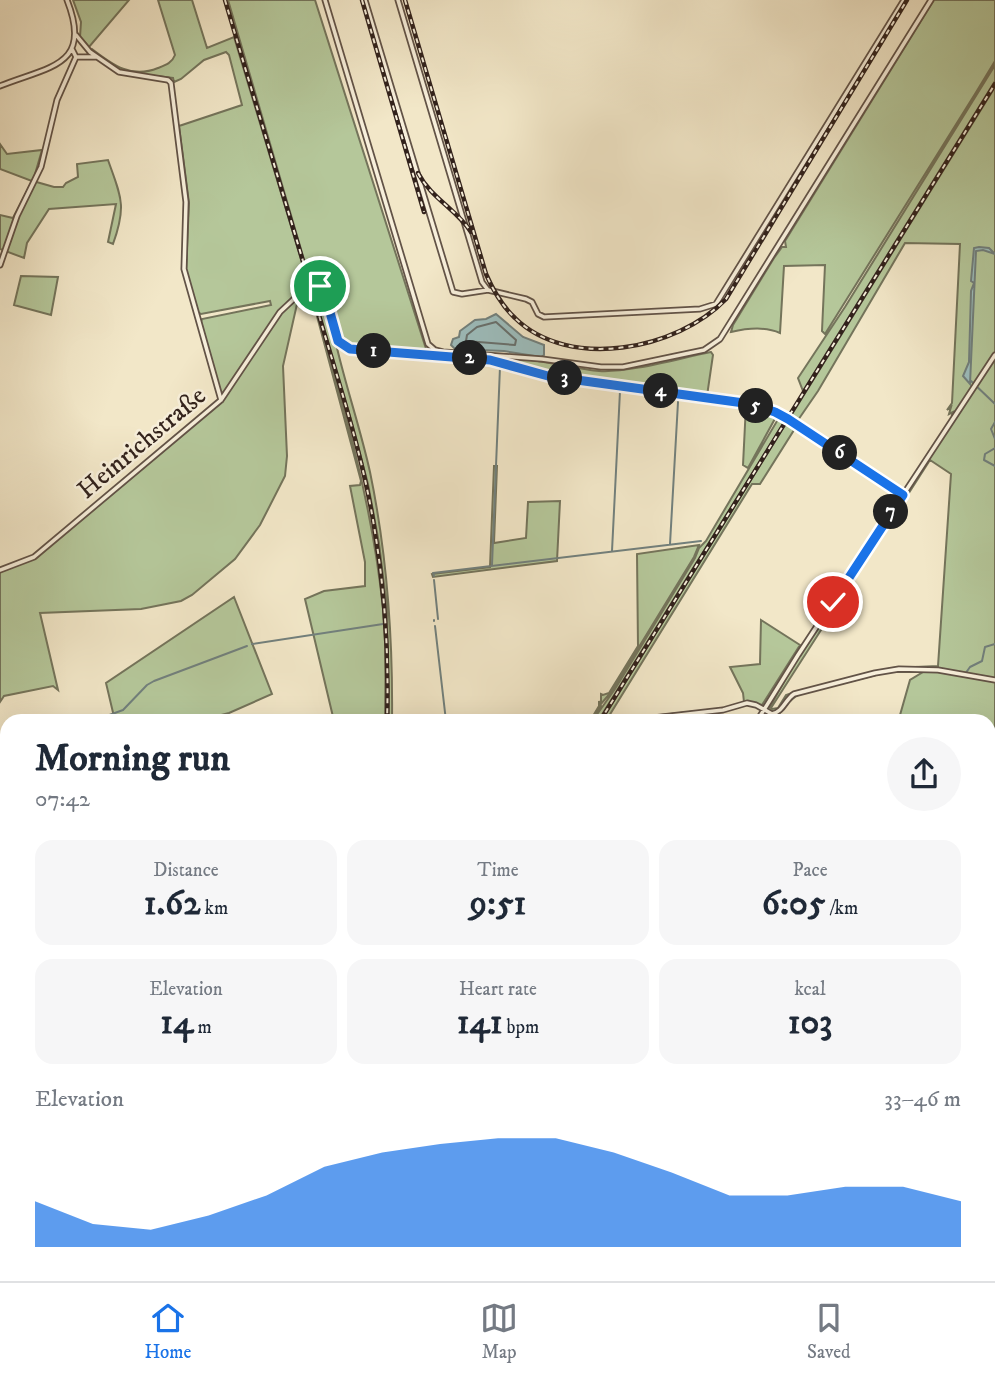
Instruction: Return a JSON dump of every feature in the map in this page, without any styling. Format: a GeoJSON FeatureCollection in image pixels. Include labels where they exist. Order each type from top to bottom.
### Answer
{"type":"FeatureCollection","features":[{"type":"Feature","properties":{"kind":"street"},"geometry":{"type":"LineString","coordinates":[[0,86],[58,63],[72,49],[76,35],[66,0]]}},
{"type":"Feature","properties":{"kind":"street"},"geometry":{"type":"LineString","coordinates":[[325,0],[428,344],[443,352],[542,359],[601,368],[622,367],[702,351],[720,339],[931,0]]}},
{"type":"Feature","properties":{"kind":"street"},"geometry":{"type":"LineString","coordinates":[[365,0],[451,289],[458,294],[488,290],[526,299],[532,302],[538,314],[544,317],[700,309],[712,306],[722,296],[904,0]]}},
{"type":"Feature","properties":{"kind":"street"},"geometry":{"type":"LineString","coordinates":[[398,0],[482,282],[488,290]]}},
{"type":"Feature","properties":{"kind":"street"},"geometry":{"type":"LineString","coordinates":[[76,35],[88,50],[119,72],[172,83],[187,202],[184,270],[221,400]]}},
{"type":"Feature","properties":{"kind":"street"},"geometry":{"type":"LineString","coordinates":[[72,49],[76,57]]}},
{"type":"Feature","properties":{"kind":"street"},"geometry":{"type":"LineString","coordinates":[[0,265],[17,216],[41,167],[57,100],[76,57],[88,50]]}},
{"type":"Feature","properties":{"kind":"street"},"geometry":{"type":"LineString","coordinates":[[76,57],[97,56]]}},
{"type":"Feature","properties":{"kind":"street"},"geometry":{"type":"LineString","coordinates":[[476,291],[482,282]]}},
{"type":"Feature","properties":{"kind":"street","name":"Heinrichstraße"},"geometry":{"type":"LineString","coordinates":[[0,570],[34,557],[221,400],[280,312],[318,285],[323,289],[336,337],[345,347],[490,360],[548,376],[751,404],[780,414],[903,495]]}},
{"type":"Feature","properties":{"kind":"street"},"geometry":{"type":"LineString","coordinates":[[761,714],[995,355]]}},
{"type":"Feature","properties":{"kind":"street"},"geometry":{"type":"LineString","coordinates":[[688,714],[723,710],[747,703],[772,714],[780,711],[788,698],[796,693],[875,673],[919,669],[995,680]]}},
{"type":"Feature","properties":{"kind":"green space"},"geometry":{"type":"Polygon","coordinates":[[[73,0],[129,0],[89,47],[80,37],[81,22],[73,0]]]}},
{"type":"Feature","properties":{"kind":"green space"},"geometry":{"type":"Polygon","coordinates":[[[158,0],[192,0],[207,48],[234,37],[309,286],[295,297],[297,304],[283,366],[287,456],[285,476],[260,525],[235,559],[192,595],[181,601],[141,609],[40,613],[58,690],[53,686],[4,696],[0,702],[0,572],[36,558],[223,401],[202,319],[271,305],[270,301],[201,314],[198,312],[186,270],[189,203],[179,126],[242,105],[229,55],[226,52],[204,60],[174,82],[173,78],[128,73],[112,67],[91,50],[115,65],[131,71],[148,71],[168,63],[175,55],[158,0]]]}},
{"type":"Feature","properties":{"kind":"green space"},"geometry":{"type":"Polygon","coordinates":[[[228,0],[315,0],[427,352],[344,346],[340,343],[337,348],[366,457],[381,534],[390,627],[392,714],[389,714],[387,608],[368,484],[228,0]]]}},
{"type":"Feature","properties":{"kind":"green space"},"geometry":{"type":"Polygon","coordinates":[[[934,0],[995,0],[995,61],[975,94],[825,334],[822,331],[825,265],[784,266],[780,333],[756,328],[731,332],[774,258],[782,247],[786,247],[785,241],[934,0]]]}},
{"type":"Feature","properties":{"kind":"green space"},"geometry":{"type":"Polygon","coordinates":[[[995,65],[995,81],[803,391],[798,378],[995,65]]]}},
{"type":"Feature","properties":{"kind":"green space"},"geometry":{"type":"Polygon","coordinates":[[[995,87],[995,679],[980,678],[995,681],[995,714],[900,714],[910,680],[923,672],[888,672],[800,694],[779,714],[776,714],[780,709],[773,713],[768,710],[797,659],[957,416],[952,415],[953,412],[949,414],[951,407],[947,410],[952,403],[960,244],[905,243],[818,391],[796,423],[789,419],[995,87]],[[930,460],[771,708],[778,708],[786,695],[792,693],[892,668],[938,666],[951,474],[930,460]],[[895,669],[797,692],[789,696],[783,706],[790,697],[800,693],[888,671],[938,670],[895,669]]]}},
{"type":"Feature","properties":{"kind":"green space"},"geometry":{"type":"Polygon","coordinates":[[[0,144],[7,154],[42,150],[33,181],[54,187],[63,187],[78,177],[77,164],[108,160],[121,201],[120,220],[113,244],[108,242],[116,204],[49,209],[27,243],[24,258],[0,249],[0,215],[13,218],[32,181],[0,169],[0,144]]]}},
{"type":"Feature","properties":{"kind":"green space"},"geometry":{"type":"Polygon","coordinates":[[[21,276],[58,277],[51,315],[14,305],[21,276]]]}},
{"type":"Feature","properties":{"kind":"green space"},"geometry":{"type":"Polygon","coordinates":[[[310,290],[344,408],[363,488],[378,568],[384,623],[385,714],[332,714],[305,599],[324,591],[365,586],[365,562],[350,486],[360,485],[310,290]]]}},
{"type":"Feature","properties":{"kind":"green space"},"geometry":{"type":"Polygon","coordinates":[[[711,352],[713,355],[707,396],[545,374],[494,359],[515,358],[611,371],[711,352]]]}},
{"type":"Feature","properties":{"kind":"green space"},"geometry":{"type":"Polygon","coordinates":[[[746,405],[777,415],[748,468],[743,465],[746,405]]]}},
{"type":"Feature","properties":{"kind":"green space"},"geometry":{"type":"Polygon","coordinates":[[[780,416],[786,419],[602,714],[597,714],[699,548],[706,541],[780,416]]]}},
{"type":"Feature","properties":{"kind":"green space"},"geometry":{"type":"Polygon","coordinates":[[[787,422],[795,426],[760,484],[752,484],[610,714],[605,714],[787,422]]]}},
{"type":"Feature","properties":{"kind":"green space"},"geometry":{"type":"Polygon","coordinates":[[[494,466],[497,466],[494,543],[526,538],[528,502],[560,501],[557,561],[433,577],[432,574],[490,567],[494,466]]]}},
{"type":"Feature","properties":{"kind":"green space"},"geometry":{"type":"Polygon","coordinates":[[[699,545],[612,691],[601,704],[601,694],[609,693],[638,646],[637,554],[699,545]]]}},
{"type":"Feature","properties":{"kind":"green space"},"geometry":{"type":"Polygon","coordinates":[[[234,597],[272,694],[225,714],[113,714],[106,683],[234,597]]]}},
{"type":"Feature","properties":{"kind":"green space"},"geometry":{"type":"Polygon","coordinates":[[[761,620],[800,645],[762,705],[744,702],[743,693],[730,667],[760,664],[761,620]]]}},
{"type":"Feature","properties":{"kind":"water"},"geometry":{"type":"Polygon","coordinates":[[[974,248],[989,248],[995,254],[976,251],[970,384],[963,376],[969,362],[974,248]]]}},
{"type":"Feature","properties":{"kind":"water"},"geometry":{"type":"Polygon","coordinates":[[[496,314],[523,337],[544,345],[544,355],[541,357],[504,351],[455,349],[451,345],[453,339],[459,337],[460,331],[475,320],[496,314]]]}},
{"type":"Feature","properties":{"kind":"waterway"},"geometry":{"type":"LineString","coordinates":[[492,565],[500,367]]}},
{"type":"Feature","properties":{"kind":"waterway"},"geometry":{"type":"LineString","coordinates":[[971,381],[995,404]]}},
{"type":"Feature","properties":{"kind":"waterway"},"geometry":{"type":"LineString","coordinates":[[612,551],[620,391]]}},
{"type":"Feature","properties":{"kind":"waterway"},"geometry":{"type":"LineString","coordinates":[[670,544],[678,402]]}},
{"type":"Feature","properties":{"kind":"waterway"},"geometry":{"type":"LineString","coordinates":[[995,422],[991,429],[995,439]]}},
{"type":"Feature","properties":{"kind":"waterway"},"geometry":{"type":"LineString","coordinates":[[995,448],[985,454],[984,460],[995,466]]}},
{"type":"Feature","properties":{"kind":"waterway"},"geometry":{"type":"LineString","coordinates":[[434,576],[433,573],[701,541]]}},
{"type":"Feature","properties":{"kind":"waterway"},"geometry":{"type":"LineString","coordinates":[[434,580],[438,619]]}},
{"type":"Feature","properties":{"kind":"waterway"},"geometry":{"type":"LineString","coordinates":[[252,644],[383,624]]}},
{"type":"Feature","properties":{"kind":"waterway"},"geometry":{"type":"LineString","coordinates":[[435,626],[445,714]]}},
{"type":"Feature","properties":{"kind":"waterway"},"geometry":{"type":"LineString","coordinates":[[965,674],[970,667],[982,661],[985,647],[995,644]]}},
{"type":"Feature","properties":{"kind":"waterway"},"geometry":{"type":"LineString","coordinates":[[112,714],[123,710],[154,681],[247,646]]}},
{"type":"Feature","properties":{"kind":"railway"},"geometry":{"type":"LineString","coordinates":[[225,0],[363,470],[378,550],[383,599],[387,647],[387,714]]}},
{"type":"Feature","properties":{"kind":"railway"},"geometry":{"type":"LineString","coordinates":[[362,0],[424,212]]}},
{"type":"Feature","properties":{"kind":"railway"},"geometry":{"type":"LineString","coordinates":[[405,0],[486,274],[492,286],[510,313],[538,334],[564,345],[593,349],[622,348],[680,331],[705,317],[726,299],[907,0]]}},
{"type":"Feature","properties":{"kind":"railway"},"geometry":{"type":"LineString","coordinates":[[604,714],[995,84]]}},
{"type":"Feature","properties":{"kind":"railway"},"geometry":{"type":"LineString","coordinates":[[418,173],[430,190],[471,232]]}},
{"type":"Feature","properties":{"kind":"route"},"geometry":{"type":"LineString","coordinates":[[320,286],[324,291],[338,341],[350,349],[499,361],[548,376],[751,404],[788,419],[903,495],[833,602]]}}]}
